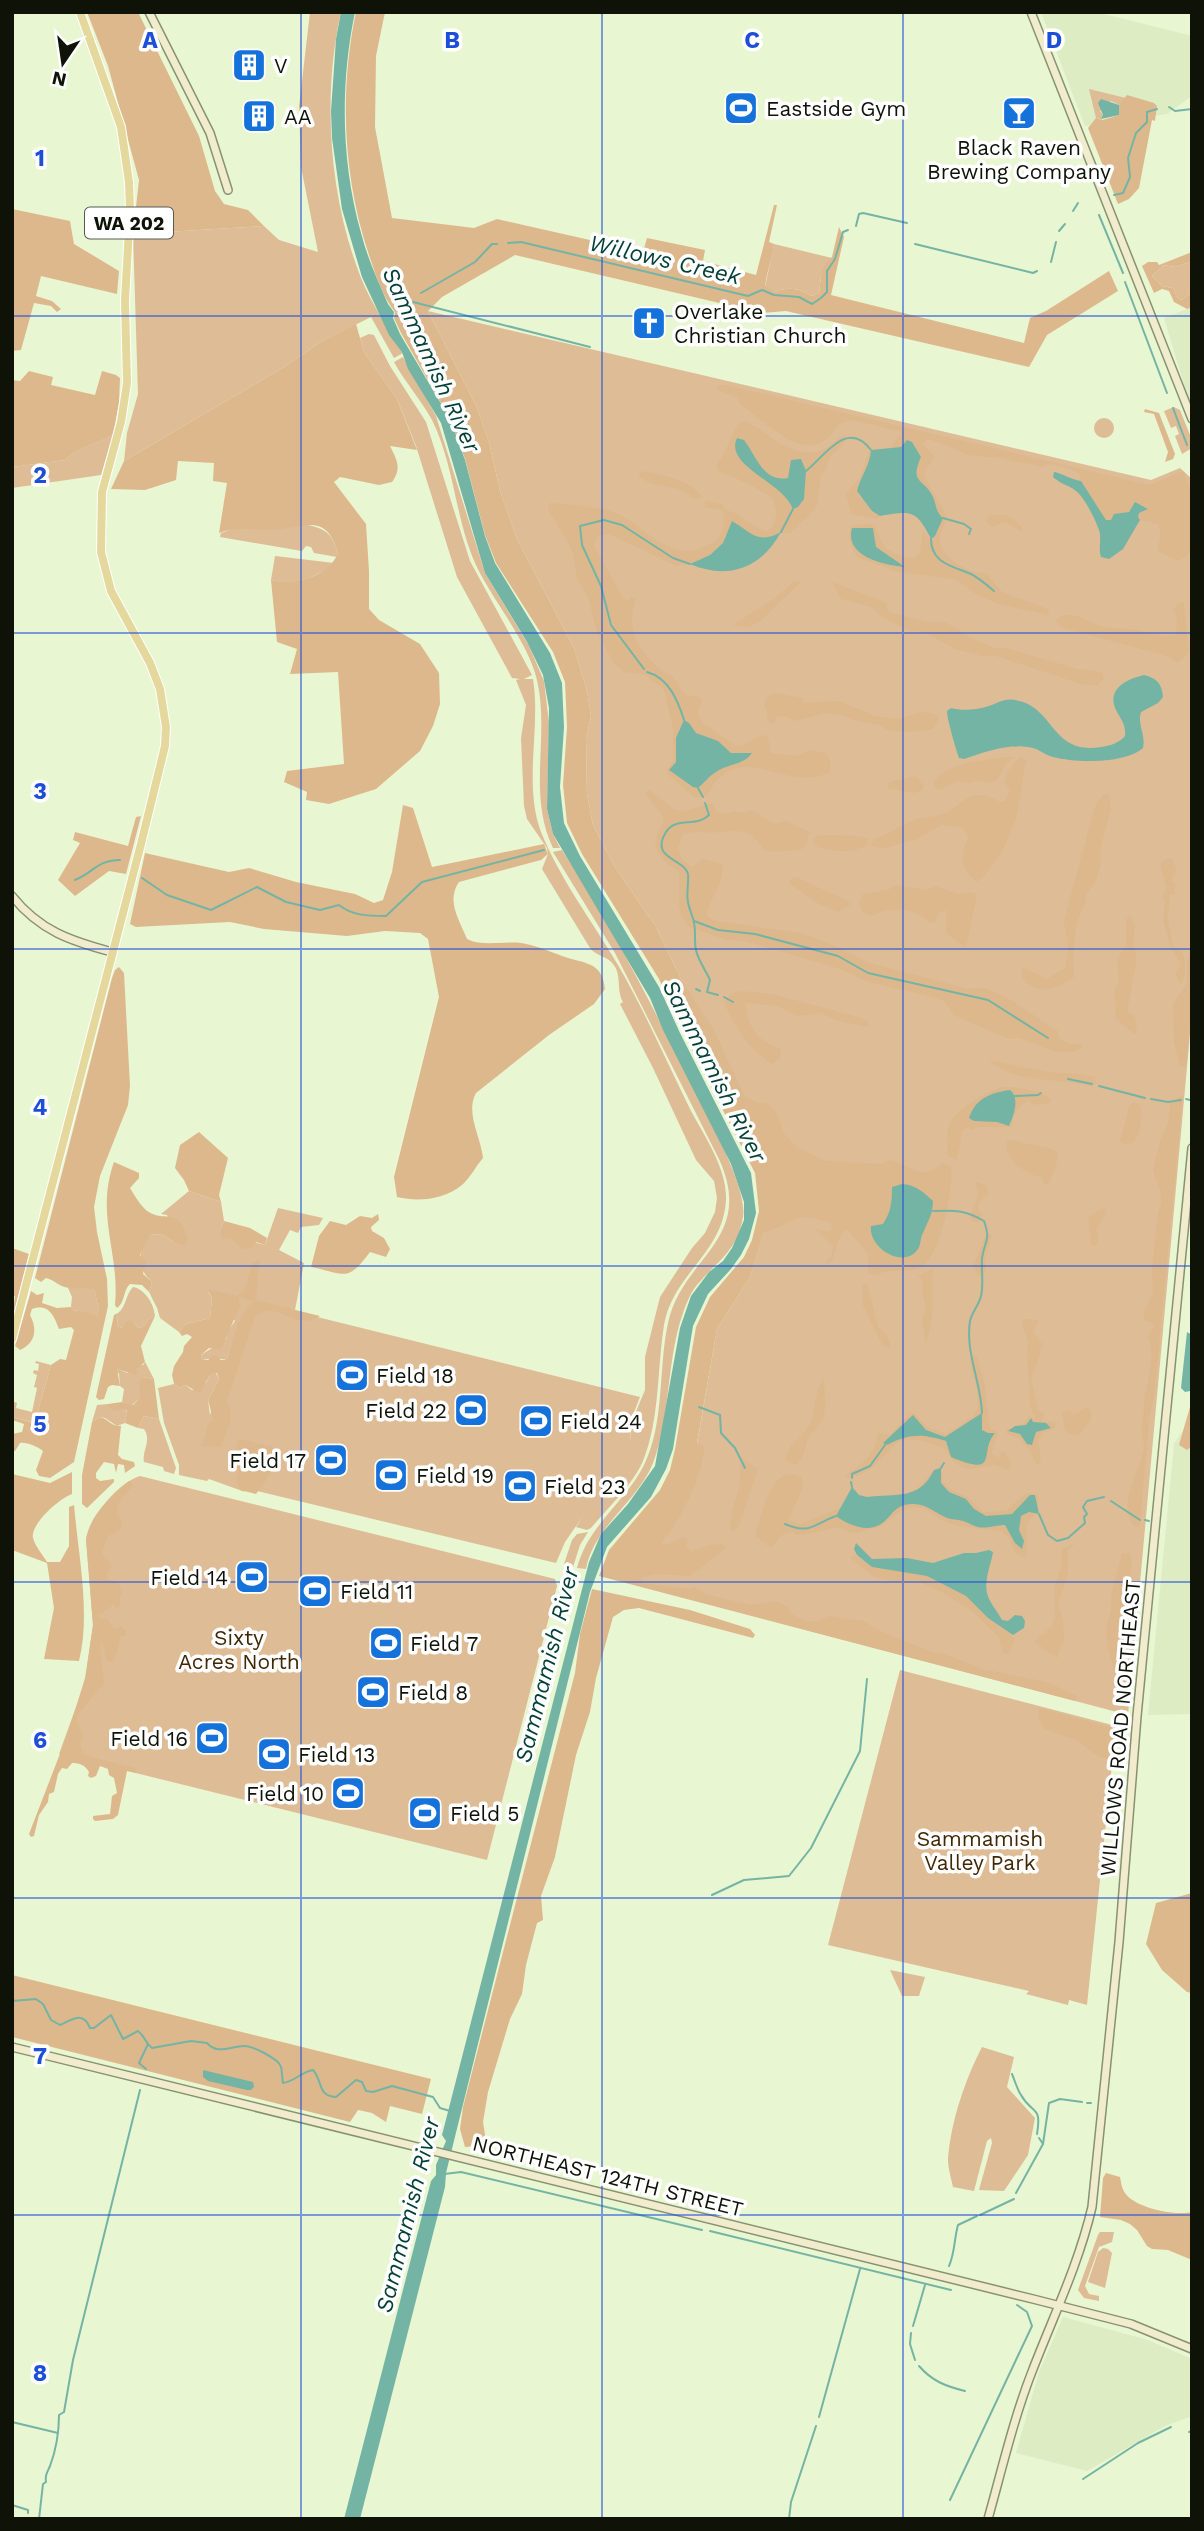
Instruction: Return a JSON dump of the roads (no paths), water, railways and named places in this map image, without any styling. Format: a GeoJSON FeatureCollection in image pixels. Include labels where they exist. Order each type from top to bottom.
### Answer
{"type":"FeatureCollection","features":[{"type":"Feature","properties":{"kind":"main road","name":"WA 202"},"geometry":{"type":"LineString","coordinates":[[12,1339],[160,766],[166,727],[160,689],[150,663],[111,591],[101,552],[102,492],[121,422],[127,383],[125,300],[129,182],[121,127],[80,12]]}},
{"type":"Feature","properties":{"kind":"main road"},"geometry":{"type":"LineString","coordinates":[[149,12],[210,133],[228,190]]}},
{"type":"Feature","properties":{"kind":"main road"},"geometry":{"type":"LineString","coordinates":[[1031,12],[1192,419]]}},
{"type":"Feature","properties":{"kind":"main road"},"geometry":{"type":"LineString","coordinates":[[12,896],[29,915],[61,936],[112,952]]}},
{"type":"Feature","properties":{"kind":"main road","name":"WILLOWS ROAD NORTHEAST"},"geometry":{"type":"LineString","coordinates":[[988,2519],[1028,2381],[1059,2306],[1087,2225],[1096,2174],[1192,1148]]}},
{"type":"Feature","properties":{"kind":"main road","name":"NORTHEAST 124TH STREET"},"geometry":{"type":"LineString","coordinates":[[12,2048],[1059,2306],[1139,2327],[1192,2349]]}},
{"type":"Feature","properties":{"kind":"water"},"geometry":{"type":"Polygon","coordinates":[[[341,12],[355,12],[347,67],[345,123],[354,206],[363,242],[384,295],[394,312],[393,318],[400,334],[450,419],[495,563],[550,653],[562,683],[564,727],[560,787],[564,823],[580,856],[659,987],[751,1173],[756,1213],[749,1239],[741,1255],[708,1294],[693,1326],[673,1449],[666,1469],[651,1497],[607,1547],[590,1592],[446,2173],[445,2187],[360,2519],[344,2519],[431,2181],[436,2175],[436,2165],[446,2141],[442,2135],[589,1562],[601,1534],[628,1504],[655,1466],[680,1328],[691,1296],[732,1248],[744,1220],[744,1202],[731,1164],[663,1030],[650,998],[553,834],[547,809],[549,708],[543,675],[527,642],[485,573],[441,423],[408,369],[402,352],[389,335],[362,277],[342,209],[332,138],[336,39],[341,12]]]}},
{"type":"Feature","properties":{"kind":"water"},"geometry":{"type":"Polygon","coordinates":[[[1101,99],[1119,105],[1119,115],[1101,119],[1103,115],[1098,103],[1101,99]]]}},
{"type":"Feature","properties":{"kind":"water"},"geometry":{"type":"Polygon","coordinates":[[[737,438],[744,440],[761,466],[772,476],[788,478],[791,460],[801,459],[806,471],[804,499],[798,507],[793,509],[778,490],[746,466],[735,448],[737,438]]]}},
{"type":"Feature","properties":{"kind":"water"},"geometry":{"type":"Polygon","coordinates":[[[907,440],[912,442],[921,457],[917,477],[933,497],[937,511],[943,518],[931,539],[921,522],[912,514],[880,516],[872,511],[857,491],[871,450],[901,447],[907,440]]]}},
{"type":"Feature","properties":{"kind":"water"},"geometry":{"type":"Polygon","coordinates":[[[1054,472],[1081,481],[1106,520],[1111,520],[1114,514],[1129,512],[1135,502],[1148,509],[1139,513],[1140,520],[1123,549],[1109,559],[1101,557],[1100,533],[1083,498],[1053,477],[1054,472]]]}},
{"type":"Feature","properties":{"kind":"water"},"geometry":{"type":"Polygon","coordinates":[[[732,521],[755,536],[773,536],[781,532],[764,555],[742,568],[717,571],[690,564],[710,555],[723,543],[732,521]]]}},
{"type":"Feature","properties":{"kind":"water"},"geometry":{"type":"Polygon","coordinates":[[[852,528],[873,528],[876,547],[905,567],[877,561],[860,553],[851,538],[852,528]]]}},
{"type":"Feature","properties":{"kind":"water"},"geometry":{"type":"Polygon","coordinates":[[[1144,675],[1158,682],[1163,697],[1158,703],[1141,712],[1143,748],[1135,753],[1100,761],[1074,760],[1053,757],[1020,746],[959,758],[947,711],[951,708],[980,708],[1008,700],[1028,704],[1072,744],[1084,748],[1114,744],[1125,736],[1124,725],[1114,703],[1116,691],[1125,682],[1144,675]]]}},
{"type":"Feature","properties":{"kind":"water"},"geometry":{"type":"Polygon","coordinates":[[[684,720],[696,733],[718,741],[731,753],[752,753],[745,760],[720,769],[698,788],[693,787],[669,770],[676,762],[676,738],[684,720]]]}},
{"type":"Feature","properties":{"kind":"water"},"geometry":{"type":"Polygon","coordinates":[[[1010,1090],[1015,1102],[1009,1126],[969,1118],[980,1101],[1010,1090]]]}},
{"type":"Feature","properties":{"kind":"water"},"geometry":{"type":"Polygon","coordinates":[[[902,1184],[919,1189],[933,1201],[919,1247],[912,1255],[896,1257],[888,1254],[875,1242],[871,1226],[883,1224],[890,1207],[892,1187],[902,1184]]]}},
{"type":"Feature","properties":{"kind":"water"},"geometry":{"type":"Polygon","coordinates":[[[1187,1332],[1192,1335],[1192,1386],[1190,1391],[1185,1392],[1181,1388],[1187,1332]]]}},
{"type":"Feature","properties":{"kind":"water"},"geometry":{"type":"Polygon","coordinates":[[[982,1413],[982,1430],[995,1433],[982,1464],[967,1463],[951,1457],[946,1441],[930,1437],[916,1436],[887,1445],[883,1443],[913,1415],[926,1430],[945,1437],[982,1413]]]}},
{"type":"Feature","properties":{"kind":"water"},"geometry":{"type":"Polygon","coordinates":[[[1031,1418],[1033,1422],[1046,1423],[1051,1428],[1036,1432],[1032,1445],[1027,1444],[1020,1434],[1008,1431],[1015,1426],[1026,1425],[1031,1418]]]}},
{"type":"Feature","properties":{"kind":"water"},"geometry":{"type":"Polygon","coordinates":[[[941,1468],[941,1483],[949,1492],[966,1499],[974,1509],[986,1516],[1012,1514],[1030,1495],[1035,1495],[1039,1514],[1029,1512],[1021,1516],[1019,1530],[1024,1541],[1022,1549],[1015,1543],[1005,1525],[978,1527],[947,1518],[917,1504],[901,1506],[881,1524],[870,1528],[852,1525],[836,1516],[852,1487],[859,1495],[867,1497],[906,1494],[921,1487],[934,1470],[941,1468]]]}},
{"type":"Feature","properties":{"kind":"water"},"geometry":{"type":"Polygon","coordinates":[[[856,1543],[872,1559],[907,1558],[933,1563],[964,1553],[989,1550],[993,1552],[986,1583],[988,1596],[1002,1620],[1008,1621],[1015,1615],[1022,1616],[1025,1621],[1024,1628],[1013,1635],[988,1618],[966,1596],[927,1576],[872,1567],[857,1555],[854,1549],[856,1543]]]}},
{"type":"Feature","properties":{"kind":"water"},"geometry":{"type":"Polygon","coordinates":[[[203,2070],[253,2082],[254,2087],[247,2090],[208,2081],[203,2077],[203,2070]]]}},
{"type":"Feature","properties":{"kind":"waterway","name":"Willows Creek"},"geometry":{"type":"LineString","coordinates":[[1169,107],[1175,111],[1192,109]]}},
{"type":"Feature","properties":{"kind":"waterway","name":"Willows Creek"},"geometry":{"type":"LineString","coordinates":[[1114,195],[1123,193],[1130,177],[1128,158],[1136,133],[1147,122],[1147,112],[1157,109]]}},
{"type":"Feature","properties":{"kind":"waterway","name":"Willows Creek"},"geometry":{"type":"LineString","coordinates":[[1073,211],[1078,203]]}},
{"type":"Feature","properties":{"kind":"waterway","name":"Willows Creek"},"geometry":{"type":"LineString","coordinates":[[856,226],[859,214],[863,213],[907,223]]}},
{"type":"Feature","properties":{"kind":"waterway"},"geometry":{"type":"LineString","coordinates":[[1099,215],[1123,273]]}},
{"type":"Feature","properties":{"kind":"waterway","name":"Willows Creek"},"geometry":{"type":"LineString","coordinates":[[1059,231],[1065,224]]}},
{"type":"Feature","properties":{"kind":"waterway","name":"Willows Creek"},"geometry":{"type":"LineString","coordinates":[[508,243],[521,242],[748,296],[762,290],[774,295],[799,297],[812,304],[827,292],[827,271],[835,259],[843,232],[848,230]]}},
{"type":"Feature","properties":{"kind":"waterway","name":"Willows Creek"},"geometry":{"type":"LineString","coordinates":[[1051,262],[1056,242]]}},
{"type":"Feature","properties":{"kind":"waterway","name":"Willows Creek"},"geometry":{"type":"LineString","coordinates":[[421,293],[475,262],[492,244],[497,244]]}},
{"type":"Feature","properties":{"kind":"waterway","name":"Willows Creek"},"geometry":{"type":"LineString","coordinates":[[915,244],[1033,273],[1037,271]]}},
{"type":"Feature","properties":{"kind":"waterway"},"geometry":{"type":"LineString","coordinates":[[1125,282],[1167,393]]}},
{"type":"Feature","properties":{"kind":"waterway","name":"Sammamish River"},"geometry":{"type":"LineString","coordinates":[[413,302],[590,347]]}},
{"type":"Feature","properties":{"kind":"waterway"},"geometry":{"type":"LineString","coordinates":[[1173,408],[1187,445]]}},
{"type":"Feature","properties":{"kind":"waterway"},"geometry":{"type":"LineString","coordinates":[[806,471],[836,443],[845,439],[862,441],[871,450]]}},
{"type":"Feature","properties":{"kind":"waterway"},"geometry":{"type":"LineString","coordinates":[[781,532],[793,509]]}},
{"type":"Feature","properties":{"kind":"waterway"},"geometry":{"type":"LineString","coordinates":[[943,518],[964,524],[971,529],[969,534]]}},
{"type":"Feature","properties":{"kind":"waterway"},"geometry":{"type":"LineString","coordinates":[[644,669],[611,625],[601,586],[582,545],[580,526],[604,520],[622,525],[673,558],[690,564]]}},
{"type":"Feature","properties":{"kind":"waterway"},"geometry":{"type":"LineString","coordinates":[[931,539],[939,559],[974,576],[994,591]]}},
{"type":"Feature","properties":{"kind":"waterway"},"geometry":{"type":"LineString","coordinates":[[647,672],[667,685],[684,720]]}},
{"type":"Feature","properties":{"kind":"waterway"},"geometry":{"type":"LineString","coordinates":[[698,788],[703,797]]}},
{"type":"Feature","properties":{"kind":"waterway"},"geometry":{"type":"LineString","coordinates":[[705,803],[709,815],[698,821],[670,827],[662,841],[662,848],[664,853],[680,864],[688,874],[687,899],[695,926],[696,950],[710,980],[707,992],[718,995]]}},
{"type":"Feature","properties":{"kind":"waterway"},"geometry":{"type":"LineString","coordinates":[[142,878],[167,895],[211,910],[257,887],[286,902],[320,910],[339,905],[355,913],[386,916],[422,882],[544,850]]}},
{"type":"Feature","properties":{"kind":"waterway"},"geometry":{"type":"LineString","coordinates":[[75,880],[100,865],[120,860]]}},
{"type":"Feature","properties":{"kind":"waterway"},"geometry":{"type":"LineString","coordinates":[[694,921],[718,930],[755,934],[838,956],[868,973],[988,1000],[1048,1038]]}},
{"type":"Feature","properties":{"kind":"waterway","name":"Sammamish River"},"geometry":{"type":"LineString","coordinates":[[696,989],[700,991]]}},
{"type":"Feature","properties":{"kind":"waterway"},"geometry":{"type":"LineString","coordinates":[[724,997],[733,1002]]}},
{"type":"Feature","properties":{"kind":"waterway"},"geometry":{"type":"LineString","coordinates":[[1068,1079],[1092,1084]]}},
{"type":"Feature","properties":{"kind":"waterway"},"geometry":{"type":"LineString","coordinates":[[1099,1086],[1145,1098]]}},
{"type":"Feature","properties":{"kind":"waterway"},"geometry":{"type":"LineString","coordinates":[[1015,1096],[1041,1093]]}},
{"type":"Feature","properties":{"kind":"waterway"},"geometry":{"type":"LineString","coordinates":[[1151,1099],[1168,1102],[1181,1100]]}},
{"type":"Feature","properties":{"kind":"waterway"},"geometry":{"type":"LineString","coordinates":[[1186,1099],[1190,1100]]}},
{"type":"Feature","properties":{"kind":"waterway"},"geometry":{"type":"LineString","coordinates":[[933,1211],[965,1213],[984,1221],[986,1228],[982,1291],[970,1321],[969,1333],[982,1413]]}},
{"type":"Feature","properties":{"kind":"waterway"},"geometry":{"type":"LineString","coordinates":[[699,1407],[720,1415],[721,1433],[735,1448],[745,1468]]}},
{"type":"Feature","properties":{"kind":"waterway"},"geometry":{"type":"LineString","coordinates":[[852,1478],[852,1474],[870,1466],[885,1445]]}},
{"type":"Feature","properties":{"kind":"waterway"},"geometry":{"type":"LineString","coordinates":[[941,1468],[944,1463]]}},
{"type":"Feature","properties":{"kind":"waterway"},"geometry":{"type":"LineString","coordinates":[[851,1482],[852,1487]]}},
{"type":"Feature","properties":{"kind":"waterway"},"geometry":{"type":"LineString","coordinates":[[1039,1514],[1048,1535],[1057,1541],[1068,1538],[1085,1523],[1084,1517],[1087,1514],[1083,1507],[1087,1501],[1104,1497]]}},
{"type":"Feature","properties":{"kind":"waterway"},"geometry":{"type":"LineString","coordinates":[[1111,1501],[1140,1520]]}},
{"type":"Feature","properties":{"kind":"waterway"},"geometry":{"type":"LineString","coordinates":[[785,1524],[801,1529],[836,1516]]}},
{"type":"Feature","properties":{"kind":"waterway"},"geometry":{"type":"LineString","coordinates":[[1145,1520],[1149,1521]]}},
{"type":"Feature","properties":{"kind":"waterway"},"geometry":{"type":"LineString","coordinates":[[712,1895],[744,1880],[789,1876],[811,1848],[860,1751],[867,1679]]}},
{"type":"Feature","properties":{"kind":"waterway","name":"Sammamish River"},"geometry":{"type":"LineString","coordinates":[[12,2001],[36,1999],[43,2004],[51,2020],[60,2025],[81,2018],[90,2028],[94,2028],[111,2015],[123,2039],[138,2031],[152,2048],[191,2041],[207,2043],[215,2049],[248,2047],[276,2060],[281,2069],[283,2083],[313,2070],[323,2091],[330,2096],[336,2097],[356,2080],[362,2082],[366,2091],[373,2092],[392,2086],[433,2097],[440,2108],[450,2111]]}},
{"type":"Feature","properties":{"kind":"waterway"},"geometry":{"type":"LineString","coordinates":[[146,2069],[139,2063],[148,2044]]}},
{"type":"Feature","properties":{"kind":"waterway"},"geometry":{"type":"LineString","coordinates":[[1012,2074],[1021,2095],[1037,2114],[1037,2134]]}},
{"type":"Feature","properties":{"kind":"waterway"},"geometry":{"type":"LineString","coordinates":[[39,2519],[43,2484],[46,2482],[46,2474],[52,2460],[59,2415],[64,2412],[73,2360],[140,2090]]}},
{"type":"Feature","properties":{"kind":"waterway"},"geometry":{"type":"LineString","coordinates":[[1043,2144],[1049,2103],[1060,2099],[1082,2102]]}},
{"type":"Feature","properties":{"kind":"waterway"},"geometry":{"type":"LineString","coordinates":[[1016,2193],[1043,2144],[1039,2138]]}},
{"type":"Feature","properties":{"kind":"waterway","name":"Sammamish River"},"geometry":{"type":"LineString","coordinates":[[444,2174],[461,2172],[702,2230]]}},
{"type":"Feature","properties":{"kind":"waterway"},"geometry":{"type":"LineString","coordinates":[[980,2215],[1014,2199]]}},
{"type":"Feature","properties":{"kind":"waterway"},"geometry":{"type":"LineString","coordinates":[[949,2266],[958,2225],[977,2216]]}},
{"type":"Feature","properties":{"kind":"waterway"},"geometry":{"type":"LineString","coordinates":[[710,2231],[951,2290]]}},
{"type":"Feature","properties":{"kind":"waterway"},"geometry":{"type":"LineString","coordinates":[[819,2417],[860,2269]]}},
{"type":"Feature","properties":{"kind":"waterway"},"geometry":{"type":"LineString","coordinates":[[913,2326],[925,2285]]}},
{"type":"Feature","properties":{"kind":"waterway"},"geometry":{"type":"LineString","coordinates":[[950,2500],[1032,2326],[1027,2312],[1017,2305]]}},
{"type":"Feature","properties":{"kind":"waterway"},"geometry":{"type":"LineString","coordinates":[[911,2333],[910,2344],[915,2360]]}},
{"type":"Feature","properties":{"kind":"waterway"},"geometry":{"type":"LineString","coordinates":[[919,2366],[939,2382],[965,2391]]}},
{"type":"Feature","properties":{"kind":"waterway"},"geometry":{"type":"LineString","coordinates":[[12,2422],[58,2433]]}},
{"type":"Feature","properties":{"kind":"waterway"},"geometry":{"type":"LineString","coordinates":[[789,2519],[791,2502],[816,2426]]}},
{"type":"Feature","properties":{"kind":"waterway"},"geometry":{"type":"LineString","coordinates":[[1083,2479],[1138,2443],[1171,2427]]}},
{"type":"Feature","properties":{"kind":"waterway"},"geometry":{"type":"LineString","coordinates":[[12,2505],[28,2510],[28,2513]]}},
{"type":"Feature","properties":{"kind":"place","name":"V"},"geometry":{"type":"Point","coordinates":[249,65]}},
{"type":"Feature","properties":{"kind":"place","name":"Eastside Gym"},"geometry":{"type":"Point","coordinates":[741,108]}},
{"type":"Feature","properties":{"kind":"place","name":"Black Raven Brewing Company"},"geometry":{"type":"Point","coordinates":[1019,113]}},
{"type":"Feature","properties":{"kind":"place","name":"AA"},"geometry":{"type":"Point","coordinates":[259,116]}},
{"type":"Feature","properties":{"kind":"place","name":"Overlake Christian Church"},"geometry":{"type":"Point","coordinates":[649,323]}},
{"type":"Feature","properties":{"kind":"place","name":"Field 18"},"geometry":{"type":"Point","coordinates":[352,1375]}},
{"type":"Feature","properties":{"kind":"place","name":"Field 22"},"geometry":{"type":"Point","coordinates":[471,1410]}},
{"type":"Feature","properties":{"kind":"place","name":"Field 24"},"geometry":{"type":"Point","coordinates":[536,1421]}},
{"type":"Feature","properties":{"kind":"place","name":"Field 17"},"geometry":{"type":"Point","coordinates":[331,1460]}},
{"type":"Feature","properties":{"kind":"place","name":"Field 19"},"geometry":{"type":"Point","coordinates":[391,1475]}},
{"type":"Feature","properties":{"kind":"place","name":"Field 23"},"geometry":{"type":"Point","coordinates":[520,1486]}},
{"type":"Feature","properties":{"kind":"place","name":"Field 14"},"geometry":{"type":"Point","coordinates":[252,1577]}},
{"type":"Feature","properties":{"kind":"place","name":"Field 11"},"geometry":{"type":"Point","coordinates":[315,1591]}},
{"type":"Feature","properties":{"kind":"place","name":"Field 7"},"geometry":{"type":"Point","coordinates":[386,1643]}},
{"type":"Feature","properties":{"kind":"place","name":"Field 8"},"geometry":{"type":"Point","coordinates":[373,1692]}},
{"type":"Feature","properties":{"kind":"place","name":"Field 16"},"geometry":{"type":"Point","coordinates":[212,1738]}},
{"type":"Feature","properties":{"kind":"place","name":"Field 13"},"geometry":{"type":"Point","coordinates":[274,1754]}},
{"type":"Feature","properties":{"kind":"place","name":"Field 10"},"geometry":{"type":"Point","coordinates":[348,1793]}},
{"type":"Feature","properties":{"kind":"place","name":"Field 5"},"geometry":{"type":"Point","coordinates":[425,1813]}},
{"type":"Feature","properties":{"kind":"park label","name":"Sixty Acres North"},"geometry":{"type":"Point","coordinates":[239,1649]}},
{"type":"Feature","properties":{"kind":"park label","name":"Sammamish Valley Park"},"geometry":{"type":"Point","coordinates":[980,1850]}}]}
